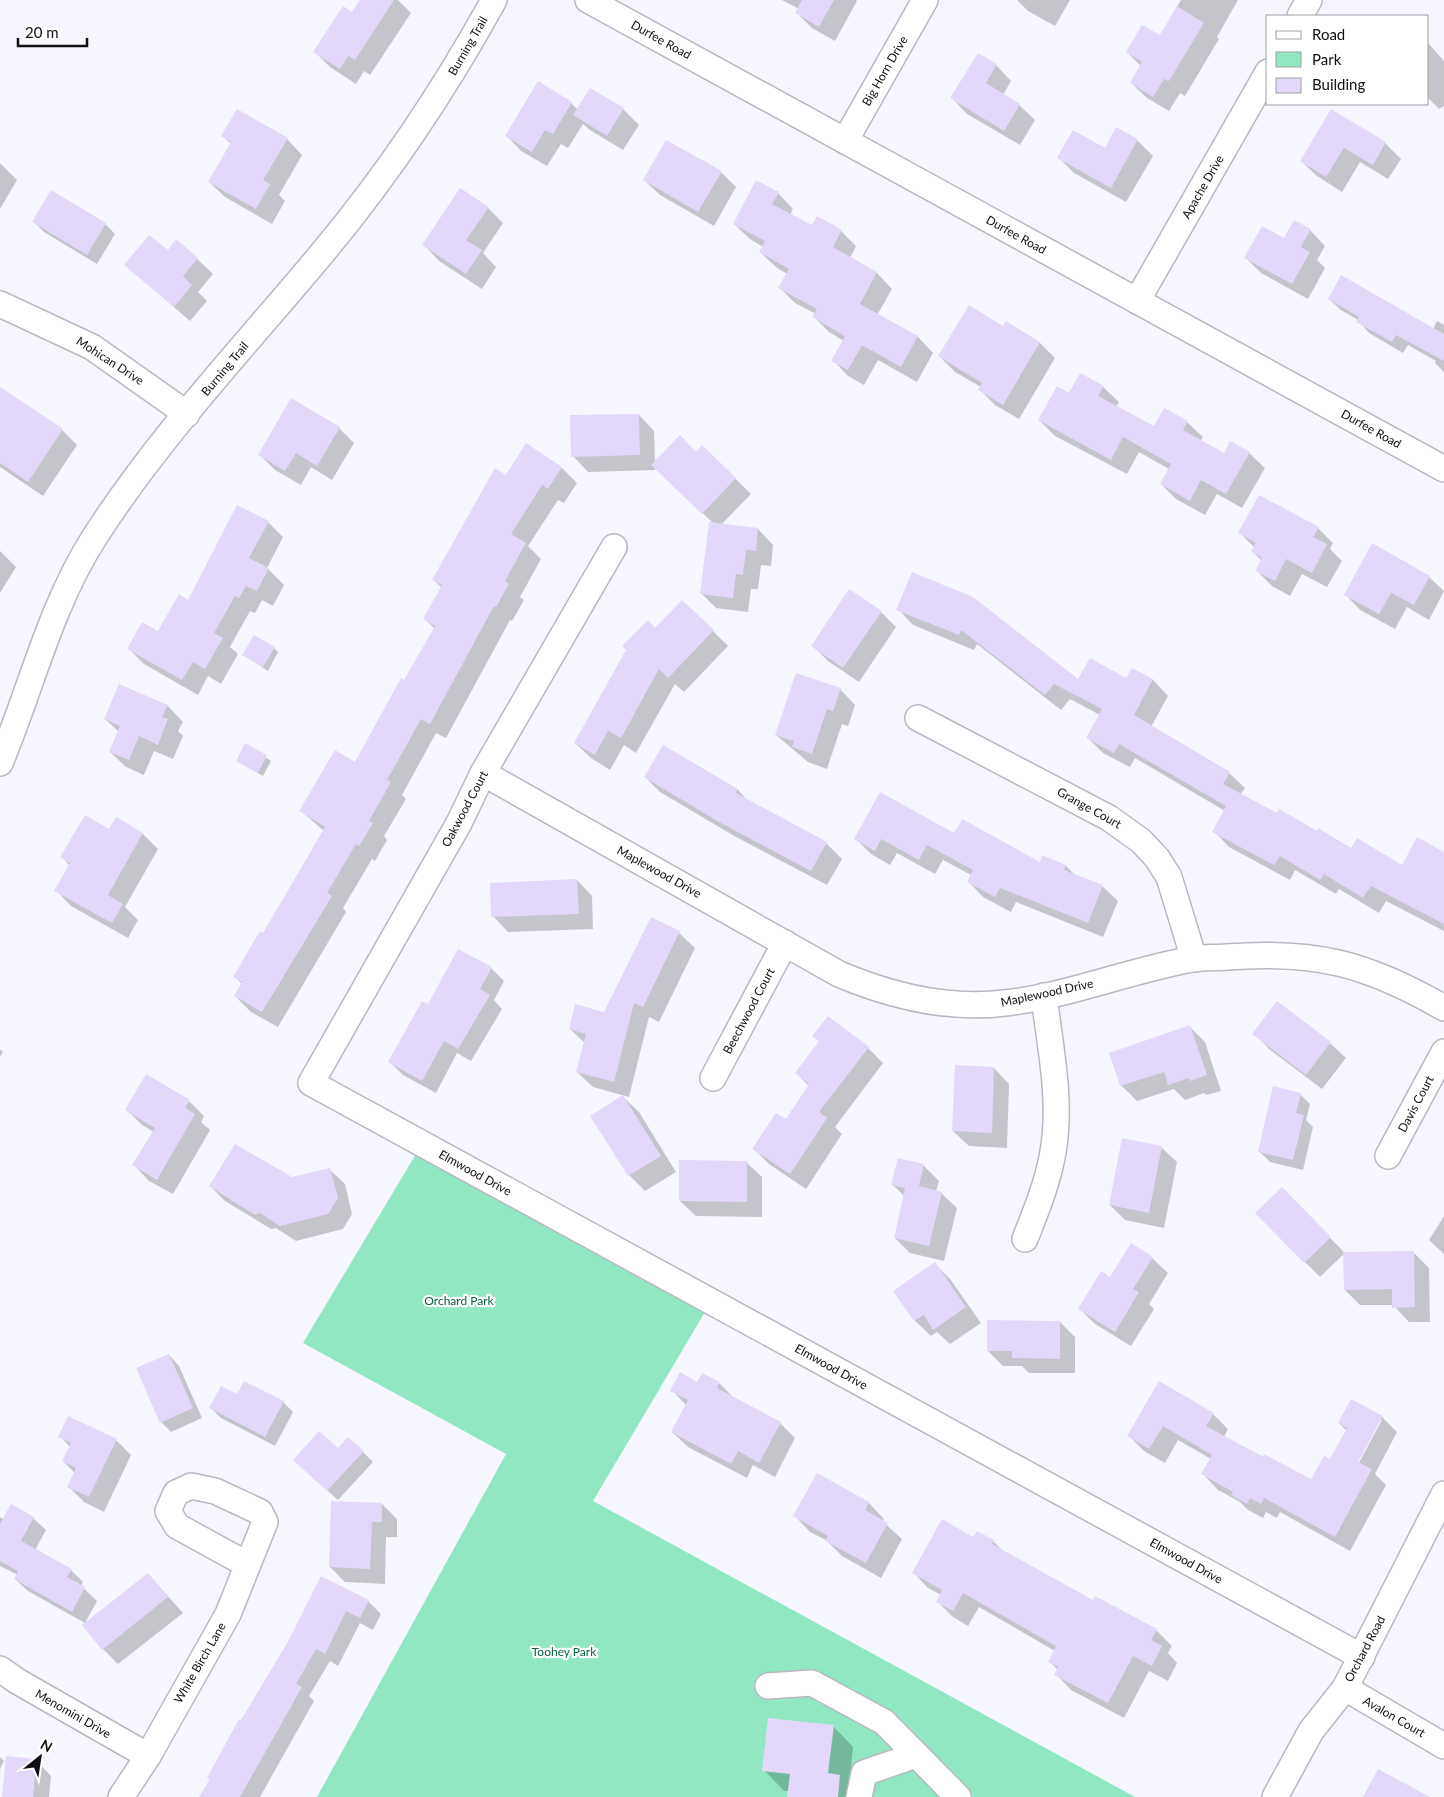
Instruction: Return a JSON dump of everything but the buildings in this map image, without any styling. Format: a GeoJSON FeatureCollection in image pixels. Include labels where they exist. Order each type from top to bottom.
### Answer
{"type":"FeatureCollection","features":[{"type":"Feature","properties":{"kind":"street","name":"Burning Trail"},"geometry":{"type":"LineString","coordinates":[[0,763],[56,613],[77,569],[130,483],[326,250],[383,177],[448,80],[494,0]]}},
{"type":"Feature","properties":{"kind":"street","name":"Durfee Road"},"geometry":{"type":"LineString","coordinates":[[588,0],[1444,469]]}},
{"type":"Feature","properties":{"kind":"street","name":"Big Horn Drive"},"geometry":{"type":"LineString","coordinates":[[845,141],[925,0]]}},
{"type":"Feature","properties":{"kind":"street"},"geometry":{"type":"LineString","coordinates":[[1301,15],[1309,0]]}},
{"type":"Feature","properties":{"kind":"street","name":"Apache Drive"},"geometry":{"type":"LineString","coordinates":[[1137,301],[1266,75]]}},
{"type":"Feature","properties":{"kind":"street","name":"Mohican Drive"},"geometry":{"type":"LineString","coordinates":[[0,304],[92,347],[187,414]]}},
{"type":"Feature","properties":{"kind":"street","name":"Oakwood Court"},"geometry":{"type":"LineString","coordinates":[[318,1072],[459,823],[483,773],[614,547]]}},
{"type":"Feature","properties":{"kind":"street","name":"Grange Court"},"geometry":{"type":"LineString","coordinates":[[918,718],[1109,818],[1141,841],[1156,858],[1169,878],[1194,959]]}},
{"type":"Feature","properties":{"kind":"street","name":"Maplewood Drive"},"geometry":{"type":"LineString","coordinates":[[483,773],[785,944],[861,983],[920,1000],[978,1004],[1006,1003],[1044,996],[1194,959],[1260,954],[1323,959],[1378,974],[1406,986],[1444,1008]]}},
{"type":"Feature","properties":{"kind":"street","name":"Beechwood Court"},"geometry":{"type":"LineString","coordinates":[[712,1078],[785,944]]}},
{"type":"Feature","properties":{"kind":"street"},"geometry":{"type":"LineString","coordinates":[[1025,1240],[1041,1199],[1053,1153],[1056,1126],[1056,1097],[1044,996]]}},
{"type":"Feature","properties":{"kind":"street","name":"Davis Court"},"geometry":{"type":"LineString","coordinates":[[1388,1156],[1444,1052]]}},
{"type":"Feature","properties":{"kind":"street","name":"Elmwood Drive"},"geometry":{"type":"LineString","coordinates":[[318,1072],[311,1083],[1362,1657]]}},
{"type":"Feature","properties":{"kind":"street","name":"White Birch Lane"},"geometry":{"type":"LineString","coordinates":[[121,1797],[148,1756],[228,1614],[266,1522],[260,1512],[215,1491],[191,1486],[176,1493],[168,1511],[177,1526],[248,1565]]}},
{"type":"Feature","properties":{"kind":"street","name":"Orchard Road"},"geometry":{"type":"LineString","coordinates":[[1275,1797],[1311,1731],[1345,1688],[1444,1494]]}},
{"type":"Feature","properties":{"kind":"street","name":"Menomini Drive"},"geometry":{"type":"LineString","coordinates":[[0,1669],[17,1681],[148,1756]]}},
{"type":"Feature","properties":{"kind":"street"},"geometry":{"type":"LineString","coordinates":[[768,1686],[812,1683],[884,1722],[957,1797]]}},
{"type":"Feature","properties":{"kind":"street","name":"Avalon Court"},"geometry":{"type":"LineString","coordinates":[[1345,1688],[1444,1746]]}},
{"type":"Feature","properties":{"kind":"street"},"geometry":{"type":"LineString","coordinates":[[859,1797],[864,1773],[916,1755]]}},
{"type":"Feature","properties":{"kind":"green space","name":"Toohey Park"},"geometry":{"type":"Polygon","coordinates":[[[419,1149],[705,1312],[593,1501],[1135,1797],[317,1797],[506,1454],[303,1343],[419,1149]]]}},
{"type":"Feature","properties":{"kind":"park label","name":"Orchard Park"},"geometry":{"type":"Point","coordinates":[459,1301]}}]}
